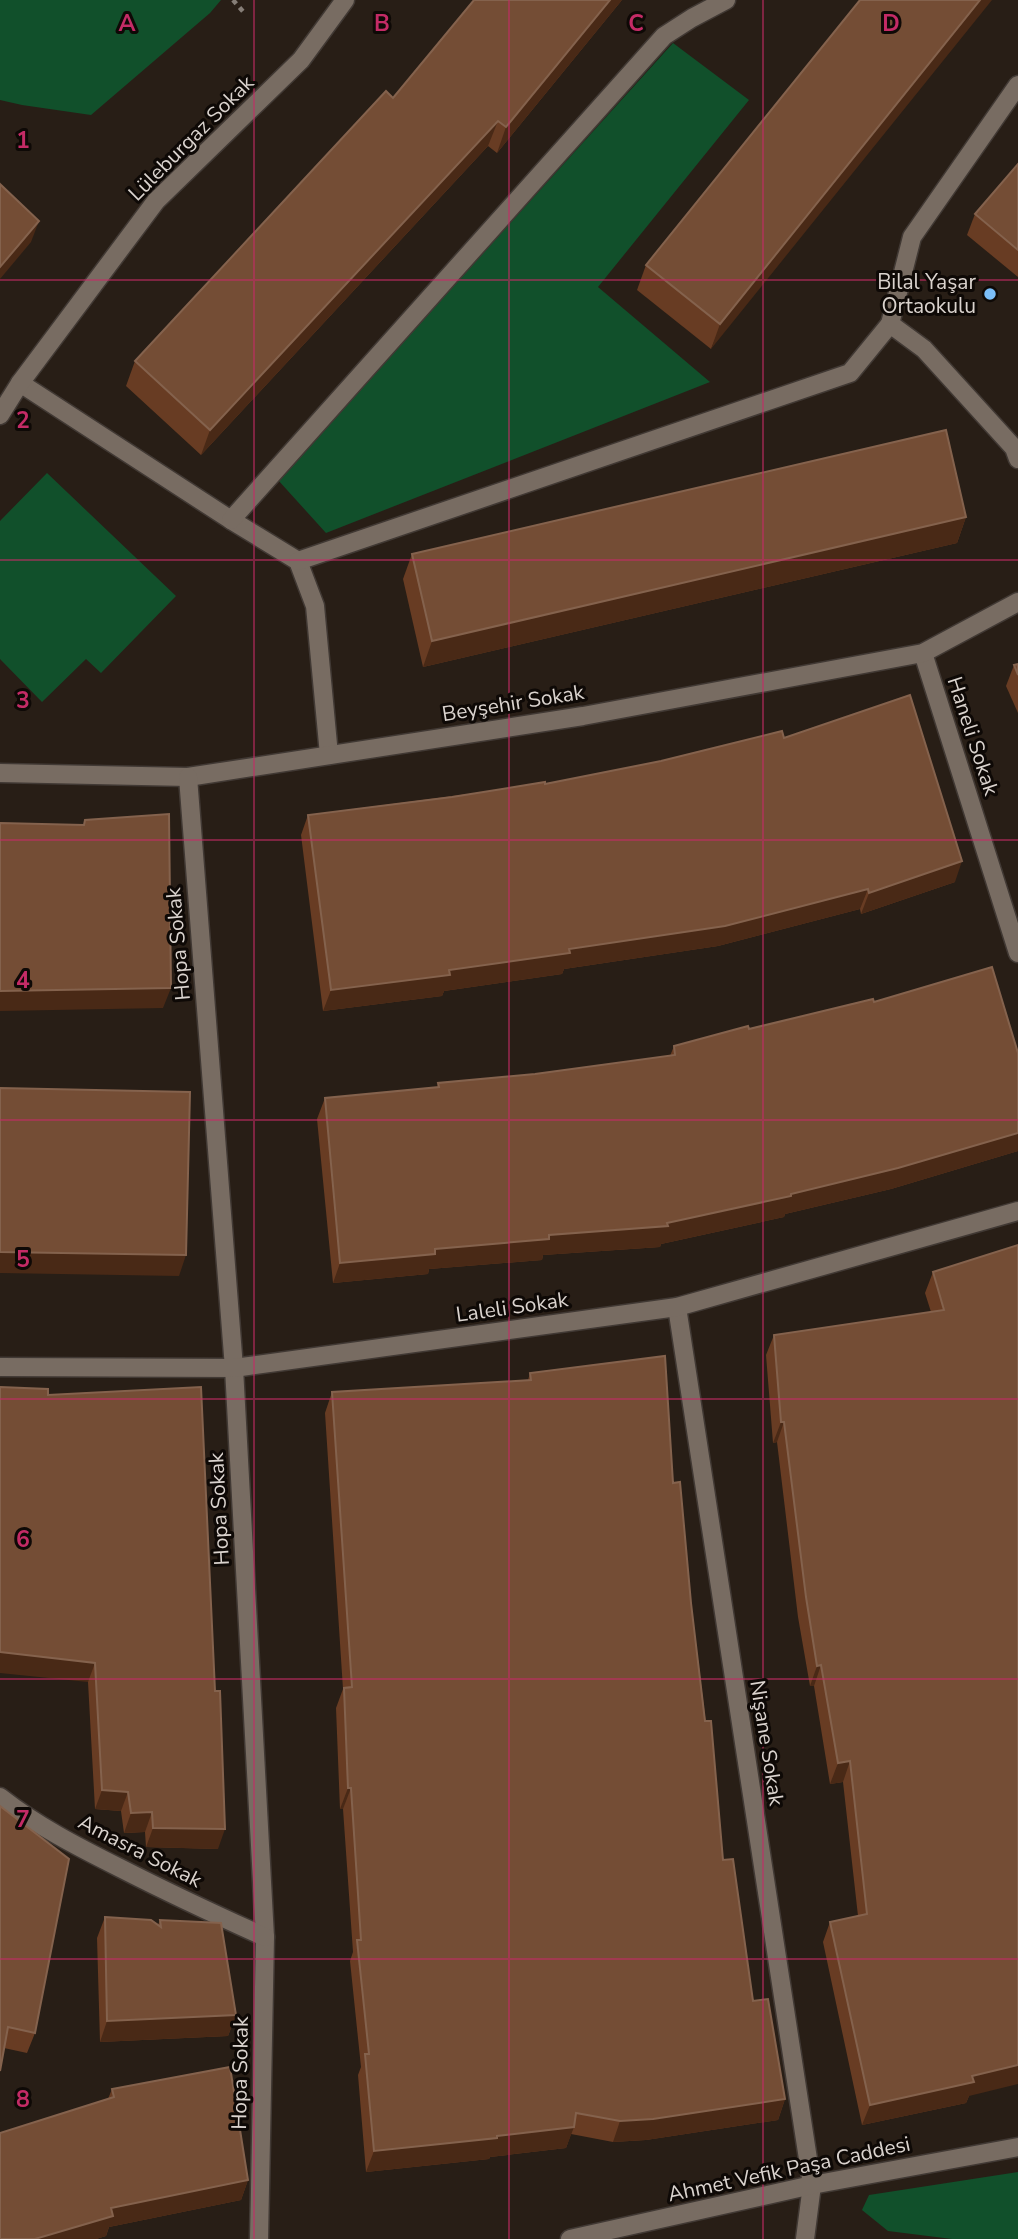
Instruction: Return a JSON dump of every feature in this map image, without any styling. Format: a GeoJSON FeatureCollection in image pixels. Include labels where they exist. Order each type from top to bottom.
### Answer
{"type":"FeatureCollection","features":[{"type":"Feature","properties":{"kind":"street","name":"Lüleburgaz Sokak"},"geometry":{"type":"LineString","coordinates":[[0,415],[20,383],[156,201],[302,60],[345,0]]}},
{"type":"Feature","properties":{"kind":"street"},"geometry":{"type":"LineString","coordinates":[[231,520],[664,36],[726,0]]}},
{"type":"Feature","properties":{"kind":"street"},"geometry":{"type":"LineString","coordinates":[[298,561],[850,373],[890,324],[912,237],[1018,85]]}},
{"type":"Feature","properties":{"kind":"street"},"geometry":{"type":"LineString","coordinates":[[890,324],[925,349],[1014,449],[1018,458]]}},
{"type":"Feature","properties":{"kind":"street"},"geometry":{"type":"LineString","coordinates":[[20,383],[298,561],[315,606],[329,755]]}},
{"type":"Feature","properties":{"kind":"street","name":"Beyşehir Sokak"},"geometry":{"type":"LineString","coordinates":[[0,772],[188,777],[583,716],[923,653],[1018,602]]}},
{"type":"Feature","properties":{"kind":"street","name":"Haneli Sokak"},"geometry":{"type":"LineString","coordinates":[[923,653],[1018,953]]}},
{"type":"Feature","properties":{"kind":"street","name":"Hopa Sokak"},"geometry":{"type":"LineString","coordinates":[[188,777],[234,1368],[265,1937],[260,2239]]}},
{"type":"Feature","properties":{"kind":"street","name":"Laleli Sokak"},"geometry":{"type":"LineString","coordinates":[[0,1367],[234,1368],[677,1307],[1018,1211]]}},
{"type":"Feature","properties":{"kind":"street","name":"Nişane Sokak"},"geometry":{"type":"LineString","coordinates":[[677,1307],[812,2185],[805,2239]]}},
{"type":"Feature","properties":{"kind":"street","name":"Amasra Sokak"},"geometry":{"type":"LineString","coordinates":[[0,1797],[27,1818],[95,1855],[265,1937]]}},
{"type":"Feature","properties":{"kind":"street","name":"Ahmet Vefik Paşa Caddesi"},"geometry":{"type":"LineString","coordinates":[[570,2239],[812,2185],[1018,2147]]}},
{"type":"Feature","properties":{"kind":"path"},"geometry":{"type":"LineString","coordinates":[[233,0],[246,15]]}},
{"type":"Feature","properties":{"kind":"green space"},"geometry":{"type":"Polygon","coordinates":[[[0,0],[221,0],[210,13],[91,115],[0,100],[0,0]]]}},
{"type":"Feature","properties":{"kind":"green space"},"geometry":{"type":"Polygon","coordinates":[[[673,43],[749,100],[598,287],[710,382],[326,533],[278,480],[673,43]]]}},
{"type":"Feature","properties":{"kind":"green space"},"geometry":{"type":"Polygon","coordinates":[[[47,473],[176,596],[101,673],[86,659],[42,702],[0,659],[0,521],[47,473]]]}},
{"type":"Feature","properties":{"kind":"green space"},"geometry":{"type":"Polygon","coordinates":[[[1018,2172],[1018,2239],[952,2239],[888,2231],[862,2210],[869,2195],[1018,2172]]]}},
{"type":"Feature","properties":{"kind":"building"},"geometry":{"type":"Polygon","coordinates":[[[474,0],[610,0],[506,127],[498,121],[210,430],[135,361],[386,91],[393,98],[474,0]]]}},
{"type":"Feature","properties":{"kind":"building"},"geometry":{"type":"Polygon","coordinates":[[[860,0],[980,0],[720,324],[646,265],[860,0]]]}},
{"type":"Feature","properties":{"kind":"building"},"geometry":{"type":"Polygon","coordinates":[[[1018,164],[1018,250],[975,214],[1018,164]]]}},
{"type":"Feature","properties":{"kind":"building"},"geometry":{"type":"Polygon","coordinates":[[[0,184],[39,221],[0,267],[0,184]]]}},
{"type":"Feature","properties":{"kind":"building"},"geometry":{"type":"Polygon","coordinates":[[[946,430],[966,517],[432,641],[412,554],[946,430]]]}},
{"type":"Feature","properties":{"kind":"building"},"geometry":{"type":"Polygon","coordinates":[[[910,695],[962,861],[869,893],[868,889],[725,926],[569,949],[570,953],[449,970],[450,975],[331,990],[308,815],[545,784],[661,761],[782,731],[784,738],[910,695]]]}},
{"type":"Feature","properties":{"kind":"building"},"geometry":{"type":"Polygon","coordinates":[[[169,814],[171,988],[0,991],[0,823],[84,825],[85,820],[169,814]]]}},
{"type":"Feature","properties":{"kind":"building"},"geometry":{"type":"Polygon","coordinates":[[[992,967],[1018,1053],[1018,1133],[791,1196],[667,1223],[668,1226],[549,1235],[549,1239],[435,1249],[435,1254],[340,1263],[325,1098],[439,1087],[438,1083],[535,1074],[675,1055],[674,1046],[748,1026],[749,1029],[873,999],[874,1002],[992,967]]]}},
{"type":"Feature","properties":{"kind":"building"},"geometry":{"type":"Polygon","coordinates":[[[0,1088],[190,1092],[186,1255],[0,1252],[0,1088]]]}},
{"type":"Feature","properties":{"kind":"building"},"geometry":{"type":"Polygon","coordinates":[[[1018,1245],[1018,2065],[972,2076],[974,2082],[870,2105],[830,1922],[867,1914],[850,1761],[838,1763],[821,1665],[817,1666],[784,1422],[781,1422],[774,1335],[944,1310],[933,1272],[1018,1245]]]}},
{"type":"Feature","properties":{"kind":"building"},"geometry":{"type":"Polygon","coordinates":[[[665,1356],[673,1483],[680,1482],[705,1721],[711,1721],[723,1860],[733,1859],[753,2001],[768,1999],[785,2099],[653,2119],[620,2121],[576,2113],[574,2127],[374,2151],[365,2054],[369,2054],[357,1940],[361,1940],[351,1788],[348,1788],[344,1688],[352,1687],[332,1392],[531,1380],[530,1373],[665,1356]]]}},
{"type":"Feature","properties":{"kind":"building"},"geometry":{"type":"Polygon","coordinates":[[[0,1387],[48,1389],[48,1395],[201,1387],[215,1691],[220,1691],[225,1829],[153,1828],[152,1812],[131,1813],[128,1792],[102,1790],[95,1663],[0,1652],[0,1387]]]}},
{"type":"Feature","properties":{"kind":"building"},"geometry":{"type":"Polygon","coordinates":[[[0,1806],[69,1859],[35,2033],[8,2027],[0,2071],[0,1806]]]}},
{"type":"Feature","properties":{"kind":"building"},"geometry":{"type":"Polygon","coordinates":[[[105,1917],[151,1920],[161,1927],[160,1920],[221,1923],[236,2015],[107,2021],[105,1917]]]}},
{"type":"Feature","properties":{"kind":"building"},"geometry":{"type":"Polygon","coordinates":[[[230,2067],[248,2180],[111,2208],[113,2216],[35,2239],[0,2239],[0,2133],[114,2097],[112,2089],[230,2067]]]}},
{"type":"Feature","properties":{"kind":"place","name":"Bilal Yaşar Ortaokulu"},"geometry":{"type":"Point","coordinates":[990,294]}}]}
